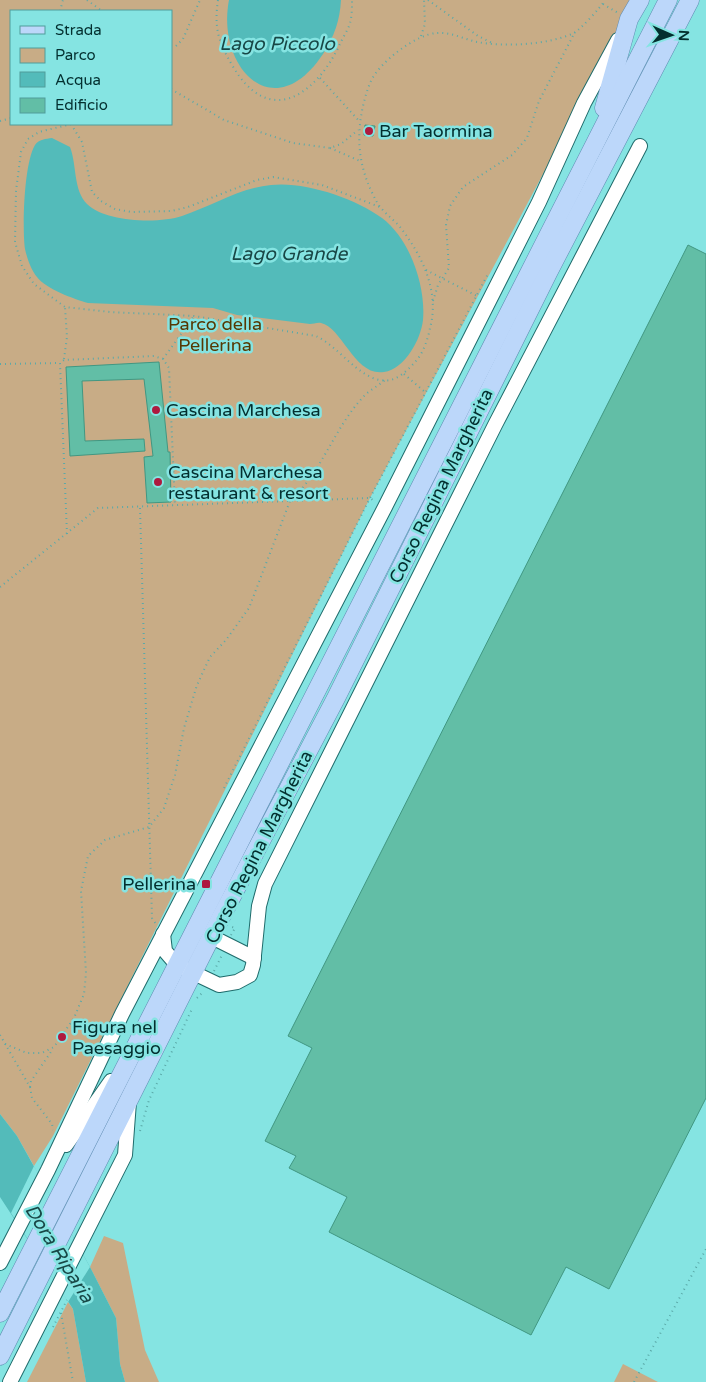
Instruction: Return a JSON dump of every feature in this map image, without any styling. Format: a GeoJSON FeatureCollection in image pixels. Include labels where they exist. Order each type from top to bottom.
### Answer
{"type":"FeatureCollection","features":[{"type":"Feature","properties":{"kind":"main road"},"geometry":{"type":"LineString","coordinates":[[597,137],[629,19],[640,0]]}},
{"type":"Feature","properties":{"kind":"main road","name":"Corso Regina Margherita"},"geometry":{"type":"LineString","coordinates":[[0,1313],[668,0]]}},
{"type":"Feature","properties":{"kind":"main road","name":"Corso Regina Margherita"},"geometry":{"type":"LineString","coordinates":[[0,1356],[74,1206],[129,1102],[202,976],[336,698],[451,466],[690,0]]}},
{"type":"Feature","properties":{"kind":"street","name":"Corso Regina Margherita"},"geometry":{"type":"LineString","coordinates":[[3,1258],[48,1170],[158,928],[385,507],[482,299],[539,202],[584,103],[629,19]]}},
{"type":"Feature","properties":{"kind":"street"},"geometry":{"type":"LineString","coordinates":[[158,928],[165,951],[177,965],[219,985],[237,982],[250,975],[254,958],[256,926],[265,884],[495,425],[640,146]]}},
{"type":"Feature","properties":{"kind":"street"},"geometry":{"type":"LineString","coordinates":[[219,940],[254,958]]}},
{"type":"Feature","properties":{"kind":"street","name":"Corso Regina Margherita"},"geometry":{"type":"LineString","coordinates":[[48,1170],[136,1046]]}},
{"type":"Feature","properties":{"kind":"street","name":"Corso Regina Margherita"},"geometry":{"type":"LineString","coordinates":[[10,1382],[60,1299],[89,1226],[125,1155],[129,1102]]}},
{"type":"Feature","properties":{"kind":"path"},"geometry":{"type":"LineString","coordinates":[[87,0],[101,10]]}},
{"type":"Feature","properties":{"kind":"path"},"geometry":{"type":"LineString","coordinates":[[172,46],[176,46],[183,39],[200,0]]}},
{"type":"Feature","properties":{"kind":"path"},"geometry":{"type":"LineString","coordinates":[[218,0],[215,24],[221,46],[240,79],[259,95],[279,100],[301,94],[320,78],[333,59],[350,23],[352,0]]}},
{"type":"Feature","properties":{"kind":"path"},"geometry":{"type":"LineString","coordinates":[[421,36],[425,24],[424,0]]}},
{"type":"Feature","properties":{"kind":"path"},"geometry":{"type":"LineString","coordinates":[[428,0],[478,36],[494,44]]}},
{"type":"Feature","properties":{"kind":"path"},"geometry":{"type":"LineString","coordinates":[[433,302],[450,261],[446,225],[450,206],[463,187],[512,155],[527,138],[539,101],[575,32],[605,0]]}},
{"type":"Feature","properties":{"kind":"path"},"geometry":{"type":"LineString","coordinates":[[52,1136],[52,1124],[32,1098],[30,1087],[31,1081],[74,1018],[84,994],[86,965],[81,891],[88,856],[105,840],[149,827],[164,808],[175,775],[184,728],[197,685],[210,657],[249,608],[290,501],[302,491],[350,415],[367,394],[385,380],[404,374],[418,359],[428,339],[433,302],[426,270],[409,239],[380,207],[365,177],[361,162],[359,129],[371,81],[380,65],[421,36],[437,33],[506,46],[537,42],[575,32]]}},
{"type":"Feature","properties":{"kind":"path"},"geometry":{"type":"LineString","coordinates":[[320,78],[360,122]]}},
{"type":"Feature","properties":{"kind":"path"},"geometry":{"type":"LineString","coordinates":[[172,90],[224,120],[292,143],[330,148],[361,162]]}},
{"type":"Feature","properties":{"kind":"path"},"geometry":{"type":"LineString","coordinates":[[67,125],[39,132],[28,139],[21,152],[15,242],[22,266],[34,284],[65,307],[110,312],[194,316],[316,336],[329,342],[367,375],[385,380]]}},
{"type":"Feature","properties":{"kind":"path"},"geometry":{"type":"LineString","coordinates":[[72,125],[82,142],[92,192],[101,201],[115,209],[138,212],[172,211],[188,207],[256,180],[273,177],[322,185],[380,207]]}},
{"type":"Feature","properties":{"kind":"path"},"geometry":{"type":"LineString","coordinates":[[330,148],[341,144],[359,129]]}},
{"type":"Feature","properties":{"kind":"path"},"geometry":{"type":"LineString","coordinates":[[426,270],[482,299]]}},
{"type":"Feature","properties":{"kind":"path"},"geometry":{"type":"LineString","coordinates":[[223,791],[370,498],[426,392],[482,299],[490,270]]}},
{"type":"Feature","properties":{"kind":"path"},"geometry":{"type":"LineString","coordinates":[[64,360],[67,337],[65,307]]}},
{"type":"Feature","properties":{"kind":"path"},"geometry":{"type":"LineString","coordinates":[[163,358],[194,316]]}},
{"type":"Feature","properties":{"kind":"path"},"geometry":{"type":"LineString","coordinates":[[0,364],[60,363],[64,360],[154,356],[163,358],[169,368],[175,506]]}},
{"type":"Feature","properties":{"kind":"path"},"geometry":{"type":"LineString","coordinates":[[60,363],[67,534]]}},
{"type":"Feature","properties":{"kind":"path"},"geometry":{"type":"LineString","coordinates":[[404,374],[426,392]]}},
{"type":"Feature","properties":{"kind":"path"},"geometry":{"type":"LineString","coordinates":[[0,587],[98,508],[140,508],[370,498],[385,507]]}},
{"type":"Feature","properties":{"kind":"path"},"geometry":{"type":"LineString","coordinates":[[140,508],[152,918],[158,928]]}},
{"type":"Feature","properties":{"kind":"path"},"geometry":{"type":"LineString","coordinates":[[158,928],[160,915]]}},
{"type":"Feature","properties":{"kind":"path"},"geometry":{"type":"LineString","coordinates":[[197,998],[205,990],[202,976],[219,940],[234,928]]}},
{"type":"Feature","properties":{"kind":"path"},"geometry":{"type":"LineString","coordinates":[[138,1137],[148,1100],[193,1006]]}},
{"type":"Feature","properties":{"kind":"path"},"geometry":{"type":"LineString","coordinates":[[0,1035],[30,1087]]}},
{"type":"Feature","properties":{"kind":"path"},"geometry":{"type":"LineString","coordinates":[[5,1044],[27,1052],[42,1053],[54,1047]]}},
{"type":"Feature","properties":{"kind":"path"},"geometry":{"type":"LineString","coordinates":[[634,1382],[706,1249]]}},
{"type":"Feature","properties":{"kind":"path"},"geometry":{"type":"LineString","coordinates":[[60,1299],[60,1312],[73,1382]]}},
{"type":"Feature","properties":{"kind":"green space","name":"Parco della Pellerina"},"geometry":{"type":"Polygon","coordinates":[[[0,0],[636,0],[370,498],[53,1136],[34,1166],[17,1136],[0,1114],[0,0]]]}},
{"type":"Feature","properties":{"kind":"green space"},"geometry":{"type":"Polygon","coordinates":[[[104,1236],[123,1243],[145,1350],[159,1382],[125,1382],[120,1364],[116,1318],[90,1267],[104,1236]]]}},
{"type":"Feature","properties":{"kind":"green space"},"geometry":{"type":"Polygon","coordinates":[[[68,1302],[73,1309],[86,1382],[27,1382],[68,1302]]]}},
{"type":"Feature","properties":{"kind":"green space"},"geometry":{"type":"Polygon","coordinates":[[[623,1364],[658,1382],[614,1382],[623,1364]]]}},
{"type":"Feature","properties":{"kind":"water","name":"Lago Piccolo"},"geometry":{"type":"Polygon","coordinates":[[[229,0],[341,0],[336,28],[323,54],[304,76],[285,86],[268,87],[252,80],[240,66],[231,47],[227,24],[229,0]]]}},
{"type":"Feature","properties":{"kind":"water","name":"Lago Grande"},"geometry":{"type":"Polygon","coordinates":[[[52,138],[70,147],[79,192],[87,204],[106,215],[119,218],[132,220],[172,219],[248,190],[284,184],[314,188],[344,198],[371,211],[392,227],[401,238],[419,278],[422,293],[423,320],[419,336],[411,352],[392,370],[384,372],[374,371],[365,367],[357,360],[336,333],[329,326],[321,323],[310,324],[237,315],[213,308],[88,303],[47,286],[35,274],[25,249],[25,196],[28,166],[35,145],[38,142],[52,138]]]}},
{"type":"Feature","properties":{"kind":"water","name":"Dora Riparia"},"geometry":{"type":"Polygon","coordinates":[[[0,1114],[17,1136],[90,1267],[116,1318],[120,1364],[125,1382],[86,1382],[73,1309],[0,1197],[0,1114]]]}},
{"type":"Feature","properties":{"kind":"pier"},"geometry":{"type":"Polygon","coordinates":[[[34,1166],[90,1267],[68,1302],[11,1213],[34,1166]]]}},
{"type":"Feature","properties":{"kind":"building","name":"Bar Taormina"},"geometry":{"type":"Polygon","coordinates":[[[365,125],[375,126],[373,136],[364,135],[365,125]]]}},
{"type":"Feature","properties":{"kind":"building"},"geometry":{"type":"Polygon","coordinates":[[[688,245],[706,254],[706,1098],[609,1289],[566,1267],[531,1335],[329,1232],[347,1197],[289,1168],[296,1156],[265,1141],[312,1048],[288,1036],[688,245]]]}},
{"type":"Feature","properties":{"kind":"building","name":"Cascina Marchesa"},"geometry":{"type":"Polygon","coordinates":[[[159,362],[168,452],[170,452],[171,502],[147,503],[144,457],[153,456],[144,379],[82,381],[85,441],[144,439],[145,451],[70,456],[66,367],[159,362]]]}},
{"type":"Feature","properties":{"kind":"place","name":"Bar Taormina"},"geometry":{"type":"Point","coordinates":[369,131]}},
{"type":"Feature","properties":{"kind":"place","name":"Cascina Marchesa"},"geometry":{"type":"Point","coordinates":[156,410]}},
{"type":"Feature","properties":{"kind":"place","name":"Cascina Marchesa restaurant & resort"},"geometry":{"type":"Point","coordinates":[158,482]}},
{"type":"Feature","properties":{"kind":"place","name":"Pellerina"},"geometry":{"type":"Point","coordinates":[206,884]}},
{"type":"Feature","properties":{"kind":"place","name":"Figura nel Paesaggio"},"geometry":{"type":"Point","coordinates":[62,1037]}}]}
